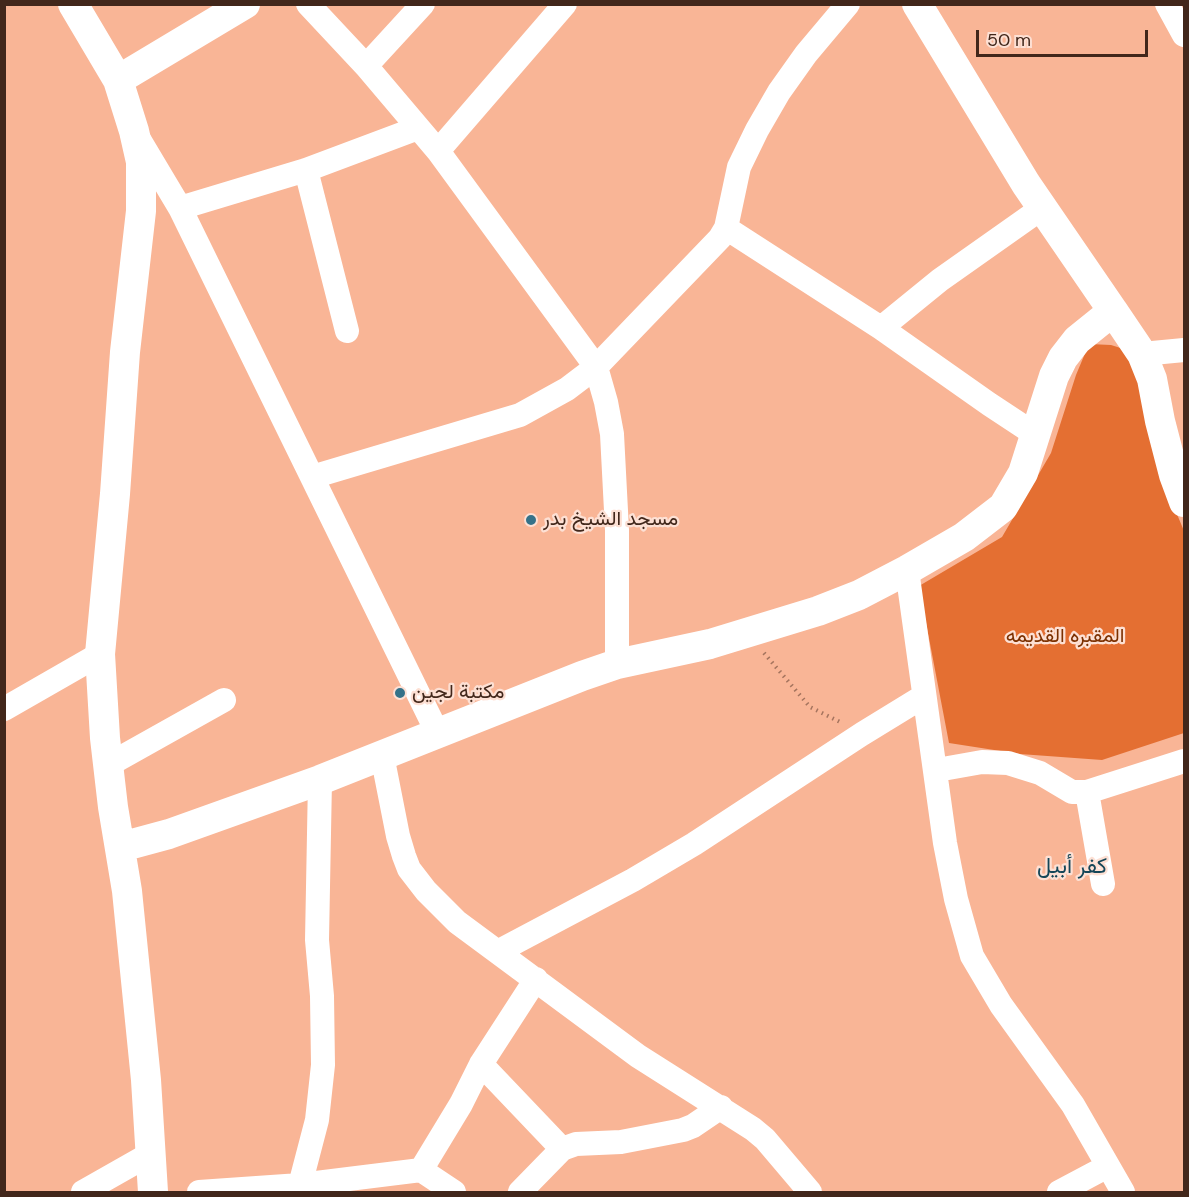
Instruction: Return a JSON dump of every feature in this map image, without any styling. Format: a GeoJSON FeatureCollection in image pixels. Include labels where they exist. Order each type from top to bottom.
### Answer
{"type":"FeatureCollection","features":[{"type":"Feature","properties":{"kind":"street"},"geometry":{"type":"LineString","coordinates":[[73,4],[118,80],[141,162],[141,211],[125,352],[100,654],[108,765],[121,847],[146,1080],[153,1192]]}},
{"type":"Feature","properties":{"kind":"street"},"geometry":{"type":"LineString","coordinates":[[118,80],[245,4]]}},
{"type":"Feature","properties":{"kind":"street"},"geometry":{"type":"LineString","coordinates":[[308,4],[366,66],[438,152],[596,367],[612,434],[617,530],[617,664]]}},
{"type":"Feature","properties":{"kind":"street"},"geometry":{"type":"LineString","coordinates":[[366,66],[423,4]]}},
{"type":"Feature","properties":{"kind":"street"},"geometry":{"type":"LineString","coordinates":[[438,152],[565,4]]}},
{"type":"Feature","properties":{"kind":"street"},"geometry":{"type":"LineString","coordinates":[[312,477],[520,415],[560,393],[596,367],[711,250],[726,228],[739,167],[757,130],[779,92],[806,54],[848,4]]}},
{"type":"Feature","properties":{"kind":"street"},"geometry":{"type":"LineString","coordinates":[[917,4],[1042,208],[1142,354],[1152,379],[1174,475],[1185,502]]}},
{"type":"Feature","properties":{"kind":"street"},"geometry":{"type":"LineString","coordinates":[[1167,4],[1185,34]]}},
{"type":"Feature","properties":{"kind":"street"},"geometry":{"type":"LineString","coordinates":[[180,208],[306,170],[418,128]]}},
{"type":"Feature","properties":{"kind":"street"},"geometry":{"type":"LineString","coordinates":[[134,131],[180,208],[438,734]]}},
{"type":"Feature","properties":{"kind":"street"},"geometry":{"type":"LineString","coordinates":[[306,170],[347,332]]}},
{"type":"Feature","properties":{"kind":"street"},"geometry":{"type":"LineString","coordinates":[[881,328],[940,280],[1042,208]]}},
{"type":"Feature","properties":{"kind":"street"},"geometry":{"type":"LineString","coordinates":[[726,228],[881,328],[1036,435]]}},
{"type":"Feature","properties":{"kind":"street"},"geometry":{"type":"LineString","coordinates":[[121,847],[169,834],[320,780],[617,664],[710,644],[836,605],[908,570],[964,537],[1003,507],[1020,479],[1054,376],[1063,358],[1077,340],[1113,311]]}},
{"type":"Feature","properties":{"kind":"street"},"geometry":{"type":"LineString","coordinates":[[1142,354],[1185,350]]}},
{"type":"Feature","properties":{"kind":"street"},"geometry":{"type":"LineString","coordinates":[[908,570],[924,696],[937,770],[945,843],[956,900],[972,956],[1001,1005],[1073,1106],[1123,1192]]}},
{"type":"Feature","properties":{"kind":"street"},"geometry":{"type":"LineString","coordinates":[[4,708],[100,654]]}},
{"type":"Feature","properties":{"kind":"street"},"geometry":{"type":"LineString","coordinates":[[499,951],[694,844],[861,734],[924,696]]}},
{"type":"Feature","properties":{"kind":"street"},"geometry":{"type":"LineString","coordinates":[[108,765],[224,700]]}},
{"type":"Feature","properties":{"kind":"street"},"geometry":{"type":"LineString","coordinates":[[382,756],[398,836],[409,870],[426,891],[458,922],[638,1056],[721,1107],[765,1139],[810,1192]]}},
{"type":"Feature","properties":{"kind":"street"},"geometry":{"type":"LineString","coordinates":[[937,770],[982,762],[1008,763],[1040,773],[1072,792],[1087,792],[1185,761]]}},
{"type":"Feature","properties":{"kind":"street"},"geometry":{"type":"LineString","coordinates":[[301,1189],[317,1120],[323,1065],[322,996],[317,940],[320,780]]}},
{"type":"Feature","properties":{"kind":"street"},"geometry":{"type":"LineString","coordinates":[[1087,792],[1103,884]]}},
{"type":"Feature","properties":{"kind":"street"},"geometry":{"type":"LineString","coordinates":[[421,1170],[461,1104],[480,1064],[536,979]]}},
{"type":"Feature","properties":{"kind":"street"},"geometry":{"type":"LineString","coordinates":[[480,1064],[562,1149]]}},
{"type":"Feature","properties":{"kind":"street"},"geometry":{"type":"LineString","coordinates":[[520,1192],[562,1149],[576,1144],[621,1142],[683,1130],[721,1107]]}},
{"type":"Feature","properties":{"kind":"street"},"geometry":{"type":"LineString","coordinates":[[83,1192],[150,1154]]}},
{"type":"Feature","properties":{"kind":"street"},"geometry":{"type":"LineString","coordinates":[[1059,1192],[1108,1166]]}},
{"type":"Feature","properties":{"kind":"street"},"geometry":{"type":"LineString","coordinates":[[200,1192],[301,1189],[421,1170],[454,1192]]}},
{"type":"Feature","properties":{"kind":"path"},"geometry":{"type":"LineString","coordinates":[[747,633],[810,707],[861,734]]}},
{"type":"Feature","properties":{"kind":"green space","name":"المقبره القديمه"},"geometry":{"type":"Polygon","coordinates":[[[1089,344],[1111,345],[1127,350],[1143,398],[1164,483],[1184,531],[1184,733],[1102,760],[1020,754],[949,743],[919,586],[1002,537],[1051,453],[1076,375],[1089,344]]]}},
{"type":"Feature","properties":{"kind":"place","name":"مسجد الشيخ بدر"},"geometry":{"type":"Point","coordinates":[531,520]}},
{"type":"Feature","properties":{"kind":"place","name":"مكتبة لجين"},"geometry":{"type":"Point","coordinates":[400,693]}},
{"type":"Feature","properties":{"kind":"district","name":"كفر أبيل"},"geometry":{"type":"Point","coordinates":[1072,867]}}]}
